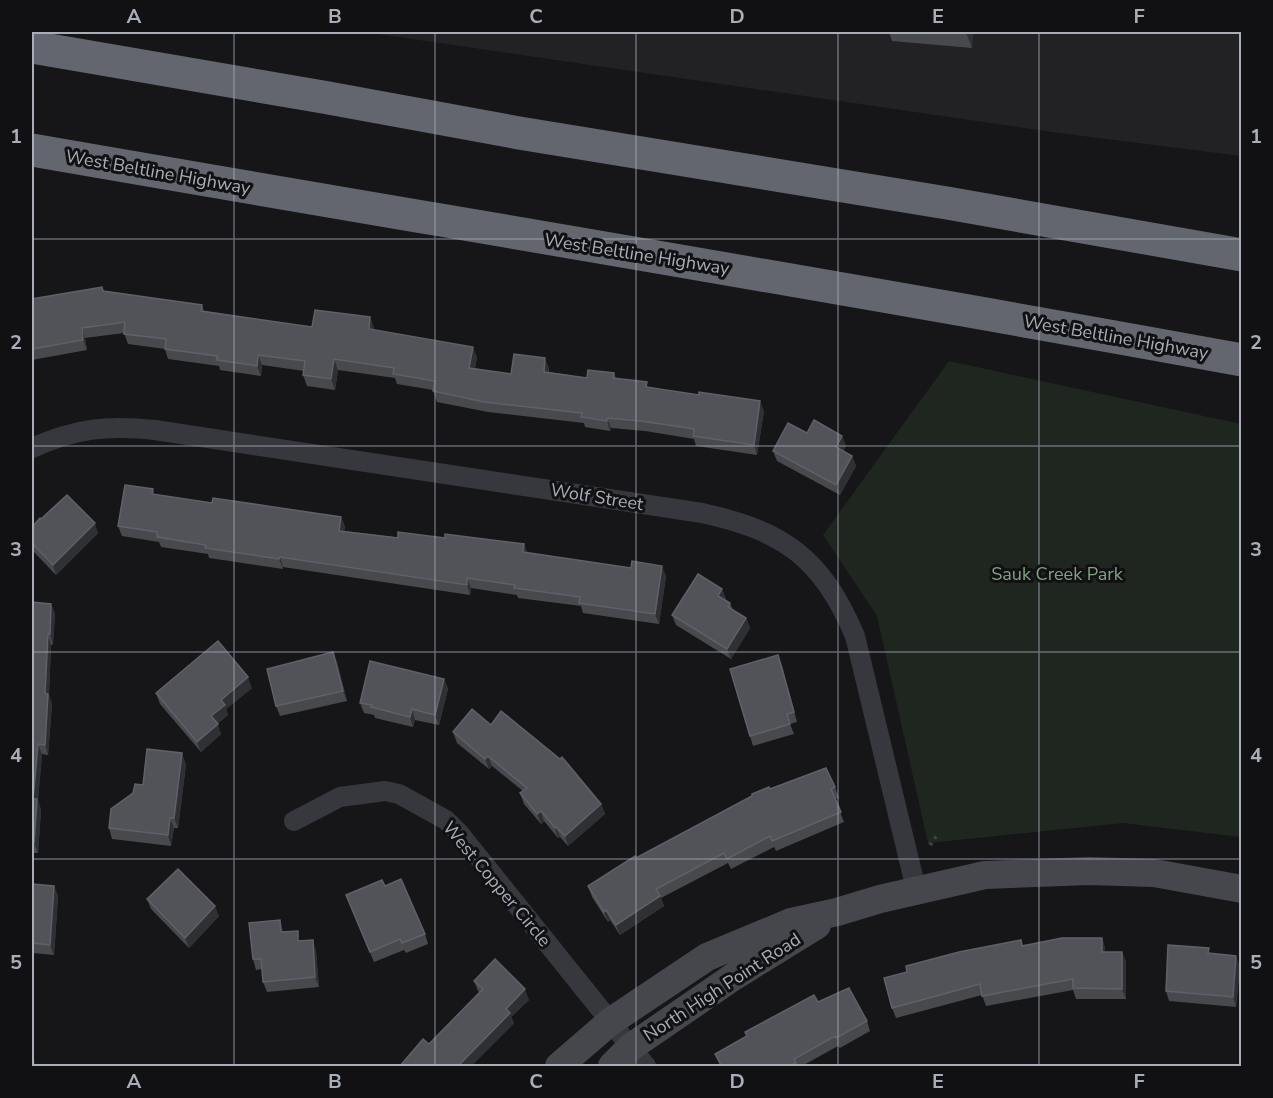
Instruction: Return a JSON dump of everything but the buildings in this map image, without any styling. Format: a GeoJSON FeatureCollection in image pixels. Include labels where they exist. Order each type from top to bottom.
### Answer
{"type":"FeatureCollection","features":[{"type":"Feature","properties":{"kind":"highway"},"geometry":{"type":"LineString","coordinates":[[32,47],[519,133],[947,203],[1242,255]]}},
{"type":"Feature","properties":{"kind":"highway","name":"West Beltline Highway"},"geometry":{"type":"LineString","coordinates":[[32,150],[959,308],[1242,360]]}},
{"type":"Feature","properties":{"kind":"street","name":"Wolf Street"},"geometry":{"type":"LineString","coordinates":[[32,448],[58,436],[93,428],[127,427],[155,430],[702,513],[733,520],[771,534],[792,547],[828,585],[842,605],[855,636],[916,890]]}},
{"type":"Feature","properties":{"kind":"street","name":"West Copper Circle"},"geometry":{"type":"LineString","coordinates":[[294,822],[340,797],[385,791],[399,794],[446,820],[459,832],[610,1022],[630,1060]]}},
{"type":"Feature","properties":{"kind":"street","name":"North High Point Road"},"geometry":{"type":"LineString","coordinates":[[559,1066],[610,1022],[707,957],[791,922],[985,875],[1089,871],[1154,873],[1242,890]]}},
{"type":"Feature","properties":{"kind":"street","name":"North High Point Road"},"geometry":{"type":"LineString","coordinates":[[630,1060],[733,977],[837,912]]}},
{"type":"Feature","properties":{"kind":"path"},"geometry":{"type":"LineString","coordinates":[[930,845],[938,834]]}},
{"type":"Feature","properties":{"kind":"shaded area"},"geometry":{"type":"Polygon","coordinates":[[[364,32],[1241,32],[1241,156],[1059,133],[364,32]]]}},
{"type":"Feature","properties":{"kind":"green space","name":"Sauk Creek Park"},"geometry":{"type":"Polygon","coordinates":[[[949,361],[1241,424],[1241,837],[1123,823],[928,843],[877,616],[823,535],[949,361]]]}}]}
